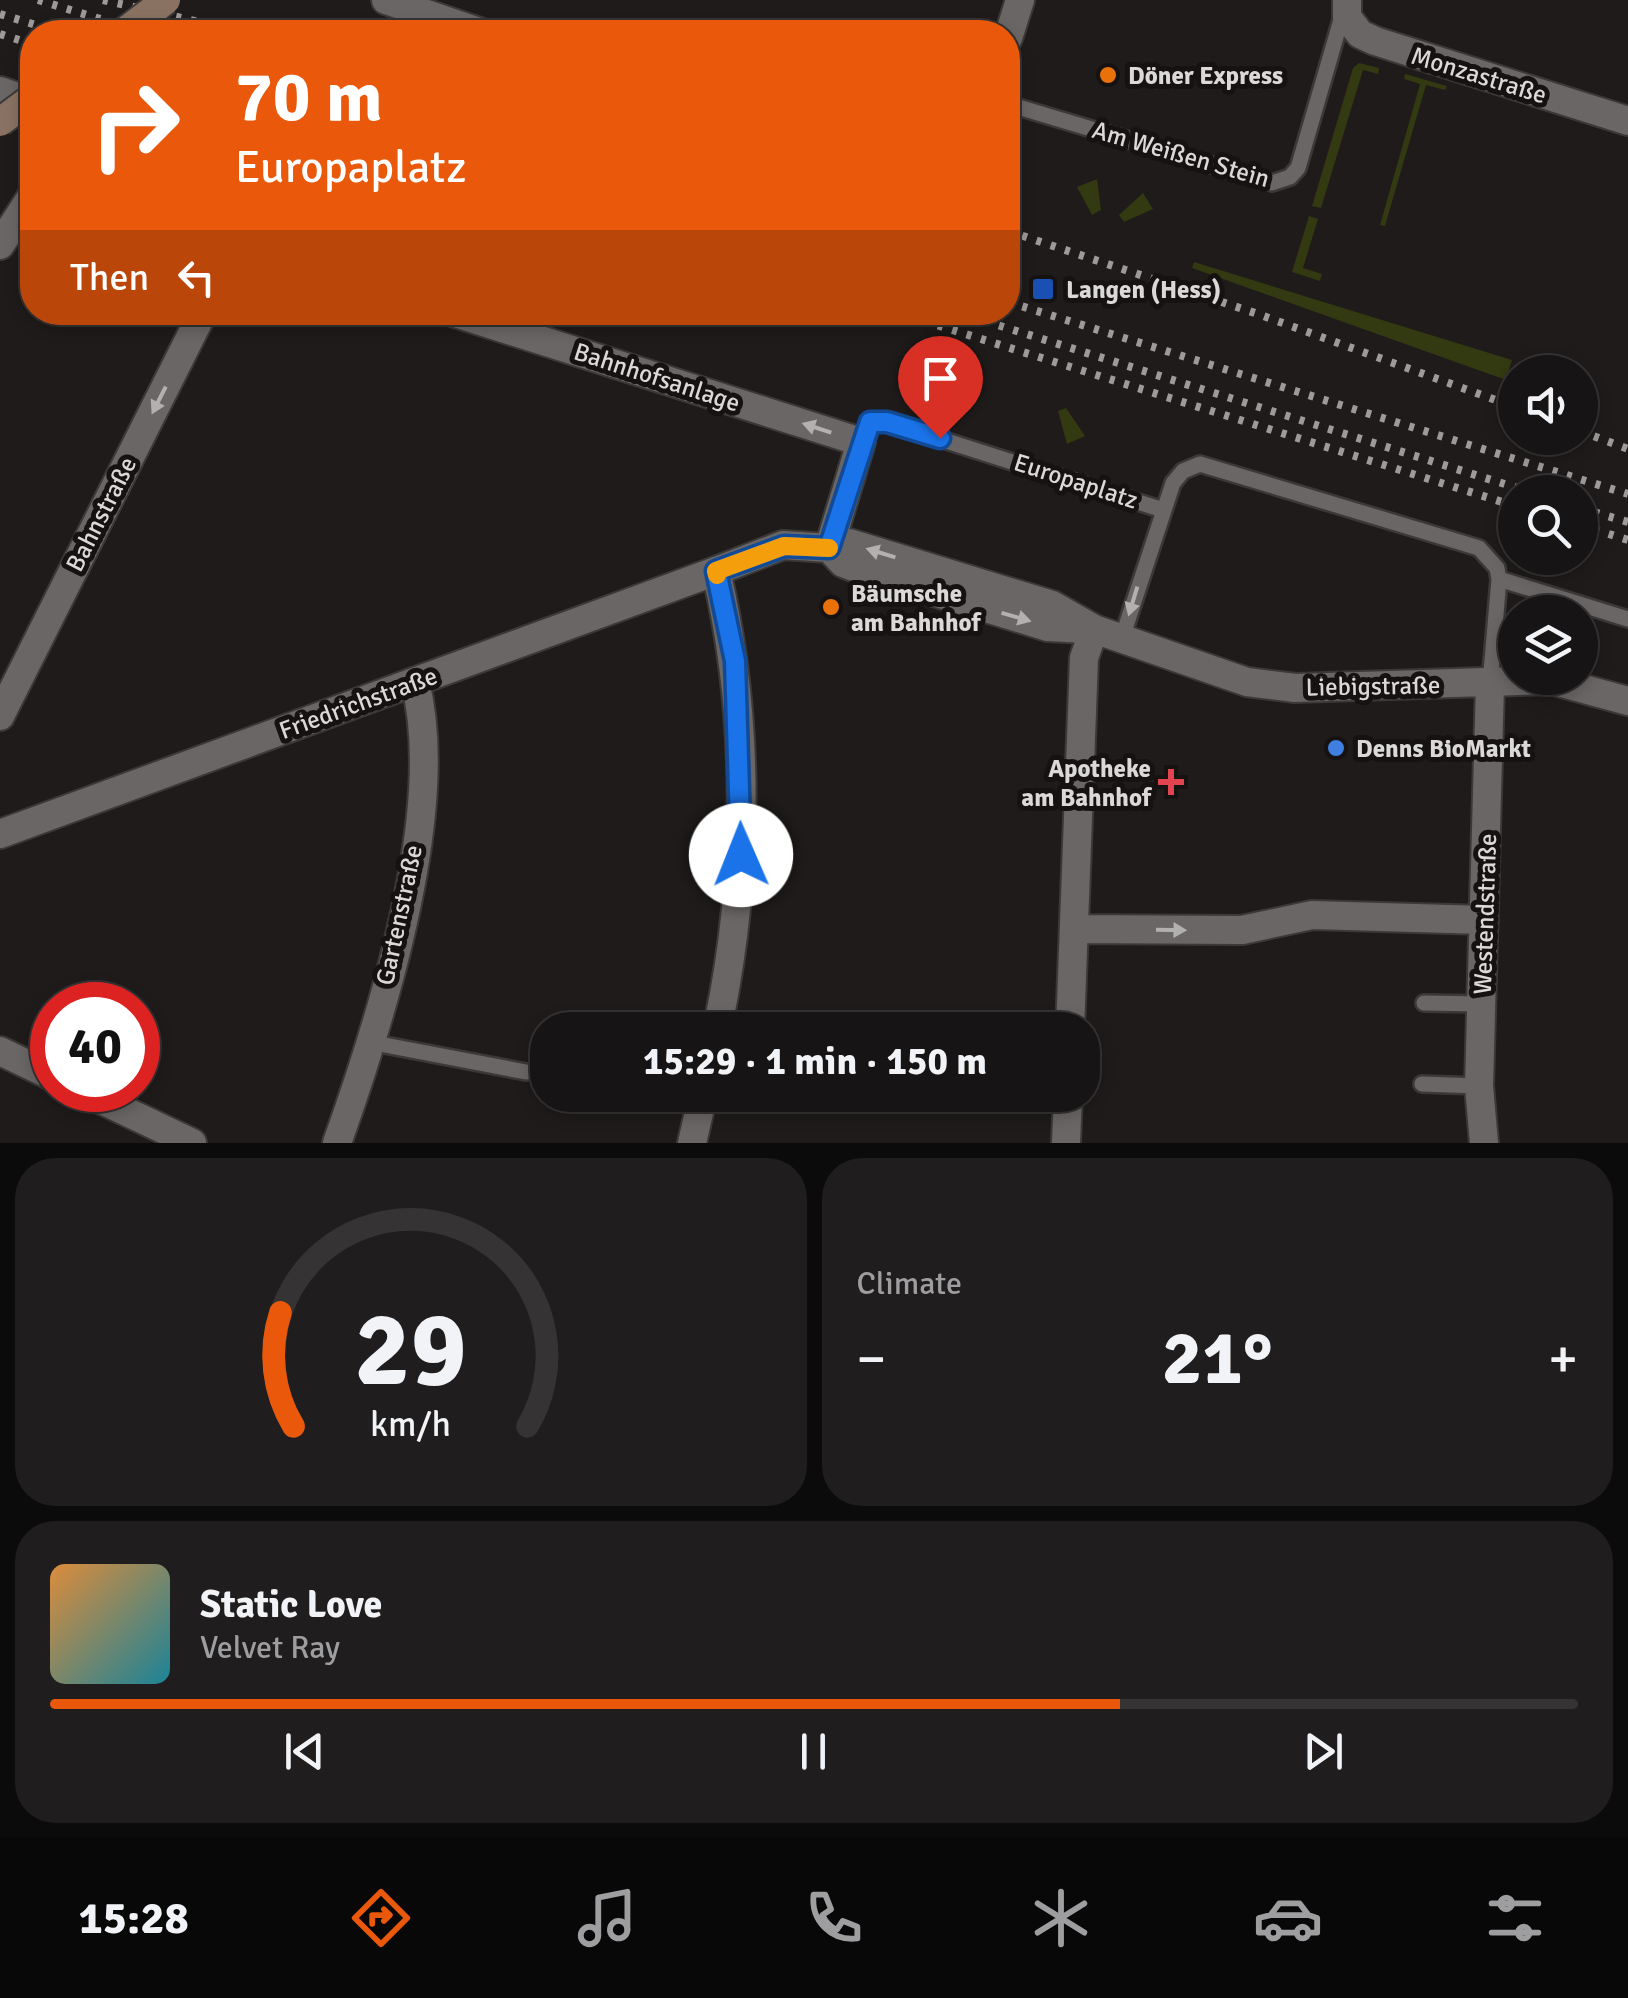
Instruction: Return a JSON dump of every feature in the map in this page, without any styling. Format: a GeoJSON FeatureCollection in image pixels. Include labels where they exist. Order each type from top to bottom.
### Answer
{"type":"FeatureCollection","features":[{"type":"Feature","properties":{"kind":"main road"},"geometry":{"type":"LineString","coordinates":[[140,20],[166,0]]}},
{"type":"Feature","properties":{"kind":"street"},"geometry":{"type":"LineString","coordinates":[[386,0],[444,20]]}},
{"type":"Feature","properties":{"kind":"street","name":"Monzastraße"},"geometry":{"type":"LineString","coordinates":[[1346,5],[1352,26],[1376,42],[1628,121]]}},
{"type":"Feature","properties":{"kind":"street"},"geometry":{"type":"LineString","coordinates":[[0,245],[20,214]]}},
{"type":"Feature","properties":{"kind":"street","name":"Bahnstraße"},"geometry":{"type":"LineString","coordinates":[[0,716],[196,325]]}},
{"type":"Feature","properties":{"kind":"street","name":"Bahnhofsanlage"},"geometry":{"type":"LineString","coordinates":[[493,325],[861,442]]}},
{"type":"Feature","properties":{"kind":"street"},"geometry":{"type":"LineString","coordinates":[[829,548],[861,442]]}},
{"type":"Feature","properties":{"kind":"street"},"geometry":{"type":"LineString","coordinates":[[720,1012],[733,945],[741,855],[735,661],[716,571],[784,546],[829,548],[849,543],[1052,606],[1094,630],[1122,638]]}},
{"type":"Feature","properties":{"kind":"street","name":"Friedrichstraße"},"geometry":{"type":"LineString","coordinates":[[0,834],[716,571]]}},
{"type":"Feature","properties":{"kind":"street"},"geometry":{"type":"LineString","coordinates":[[1071,1012],[1084,658],[1094,630]]}},
{"type":"Feature","properties":{"kind":"street","name":"Liebigstraße"},"geometry":{"type":"LineString","coordinates":[[1122,638],[1264,685],[1551,680],[1628,701]]}},
{"type":"Feature","properties":{"kind":"street","name":"Gartenstraße"},"geometry":{"type":"LineString","coordinates":[[337,1143],[369,1042],[405,901],[418,824],[423,750],[415,682]]}},
{"type":"Feature","properties":{"kind":"street","name":"Westendstraße"},"geometry":{"type":"LineString","coordinates":[[1484,1143],[1479,1086],[1490,684]]}},
{"type":"Feature","properties":{"kind":"street"},"geometry":{"type":"LineString","coordinates":[[1074,929],[1242,930],[1312,914],[1484,920]]}},
{"type":"Feature","properties":{"kind":"street"},"geometry":{"type":"LineString","coordinates":[[0,1051],[30,1065]]}},
{"type":"Feature","properties":{"kind":"street"},"geometry":{"type":"LineString","coordinates":[[128,1112],[192,1143]]}},
{"type":"Feature","properties":{"kind":"street"},"geometry":{"type":"LineString","coordinates":[[692,1143],[698,1112]]}},
{"type":"Feature","properties":{"kind":"street"},"geometry":{"type":"LineString","coordinates":[[1066,1143],[1067,1112]]}},
{"type":"Feature","properties":{"kind":"lane","name":"Am Weißen Stein"},"geometry":{"type":"LineString","coordinates":[[1020,108],[1272,183],[1282,182],[1298,168],[1346,5]]}},
{"type":"Feature","properties":{"kind":"lane","name":"Europaplatz"},"geometry":{"type":"LineString","coordinates":[[861,442],[870,422],[887,422],[1163,510],[1122,638]]}},
{"type":"Feature","properties":{"kind":"lane"},"geometry":{"type":"LineString","coordinates":[[1163,510],[1173,483],[1183,471],[1200,464],[1479,548],[1497,568],[1499,579],[1490,684]]}},
{"type":"Feature","properties":{"kind":"lane"},"geometry":{"type":"LineString","coordinates":[[1499,579],[1628,619]]}},
{"type":"Feature","properties":{"kind":"lane"},"geometry":{"type":"LineString","coordinates":[[1424,1002],[1482,1004]]}},
{"type":"Feature","properties":{"kind":"lane"},"geometry":{"type":"LineString","coordinates":[[369,1042],[526,1072]]}},
{"type":"Feature","properties":{"kind":"lane"},"geometry":{"type":"LineString","coordinates":[[1422,1084],[1479,1086]]}},
{"type":"Feature","properties":{"kind":"green space"},"geometry":{"type":"Polygon","coordinates":[[[1359,63],[1379,68],[1378,74],[1363,70],[1321,208],[1312,206],[1353,68],[1359,63]]]}},
{"type":"Feature","properties":{"kind":"green space"},"geometry":{"type":"Polygon","coordinates":[[[1405,74],[1447,86],[1445,90],[1426,85],[1385,226],[1380,225],[1420,84],[1404,79],[1405,74]]]}},
{"type":"Feature","properties":{"kind":"green space"},"geometry":{"type":"Polygon","coordinates":[[[1097,179],[1101,210],[1092,215],[1077,187],[1097,179]]]}},
{"type":"Feature","properties":{"kind":"green space"},"geometry":{"type":"Polygon","coordinates":[[[1143,193],[1153,209],[1124,222],[1119,215],[1143,193]]]}},
{"type":"Feature","properties":{"kind":"green space"},"geometry":{"type":"Polygon","coordinates":[[[1309,216],[1318,219],[1303,268],[1322,274],[1320,281],[1292,272],[1309,216]]]}},
{"type":"Feature","properties":{"kind":"green space"},"geometry":{"type":"Polygon","coordinates":[[[1194,262],[1498,356],[1498,377],[1192,268],[1194,262]]]}},
{"type":"Feature","properties":{"kind":"green space"},"geometry":{"type":"Polygon","coordinates":[[[1066,408],[1085,436],[1067,444],[1058,411],[1066,408]]]}},
{"type":"Feature","properties":{"kind":"railway"},"geometry":{"type":"LineString","coordinates":[[38,0],[104,20]]}},
{"type":"Feature","properties":{"kind":"railway"},"geometry":{"type":"LineString","coordinates":[[103,0],[190,20]]}},
{"type":"Feature","properties":{"kind":"railway"},"geometry":{"type":"LineString","coordinates":[[0,14],[20,20]]}},
{"type":"Feature","properties":{"kind":"railway"},"geometry":{"type":"LineString","coordinates":[[0,34],[20,40]]}},
{"type":"Feature","properties":{"kind":"railway"},"geometry":{"type":"LineString","coordinates":[[1020,235],[1255,313],[1498,401]]}},
{"type":"Feature","properties":{"kind":"railway"},"geometry":{"type":"LineString","coordinates":[[1020,306],[1628,494]]}},
{"type":"Feature","properties":{"kind":"railway"},"geometry":{"type":"LineString","coordinates":[[937,325],[1498,501]]}},
{"type":"Feature","properties":{"kind":"railway"},"geometry":{"type":"LineString","coordinates":[[997,325],[1498,482]]}},
{"type":"Feature","properties":{"kind":"railway"},"geometry":{"type":"LineString","coordinates":[[1598,438],[1628,449]]}},
{"type":"Feature","properties":{"kind":"railway"},"geometry":{"type":"LineString","coordinates":[[1598,513],[1628,522]]}},
{"type":"Feature","properties":{"kind":"railway"},"geometry":{"type":"LineString","coordinates":[[1598,531],[1628,540]]}},
{"type":"Feature","properties":{"kind":"slow traffic"},"geometry":{"type":"LineString","coordinates":[[717,575],[716,571],[784,546],[811,544],[829,548]]}},
{"type":"Feature","properties":{"kind":"place","name":"Döner Express"},"geometry":{"type":"Point","coordinates":[1108,75]}},
{"type":"Feature","properties":{"kind":"place","name":"Langen (Hess)"},"geometry":{"type":"Point","coordinates":[1043,289]}},
{"type":"Feature","properties":{"kind":"place","name":"Bäumsche am Bahnhof"},"geometry":{"type":"Point","coordinates":[831,607]}},
{"type":"Feature","properties":{"kind":"place","name":"Denns BioMarkt"},"geometry":{"type":"Point","coordinates":[1336,748]}},
{"type":"Feature","properties":{"kind":"place","name":"Apotheke am Bahnhof"},"geometry":{"type":"Point","coordinates":[1171,782]}},
{"type":"Feature","properties":{"kind":"route"},"geometry":{"type":"LineString","coordinates":[[741,855],[735,661],[716,571],[784,546],[811,544],[829,548],[870,422],[887,422],[940,438]]}}]}
